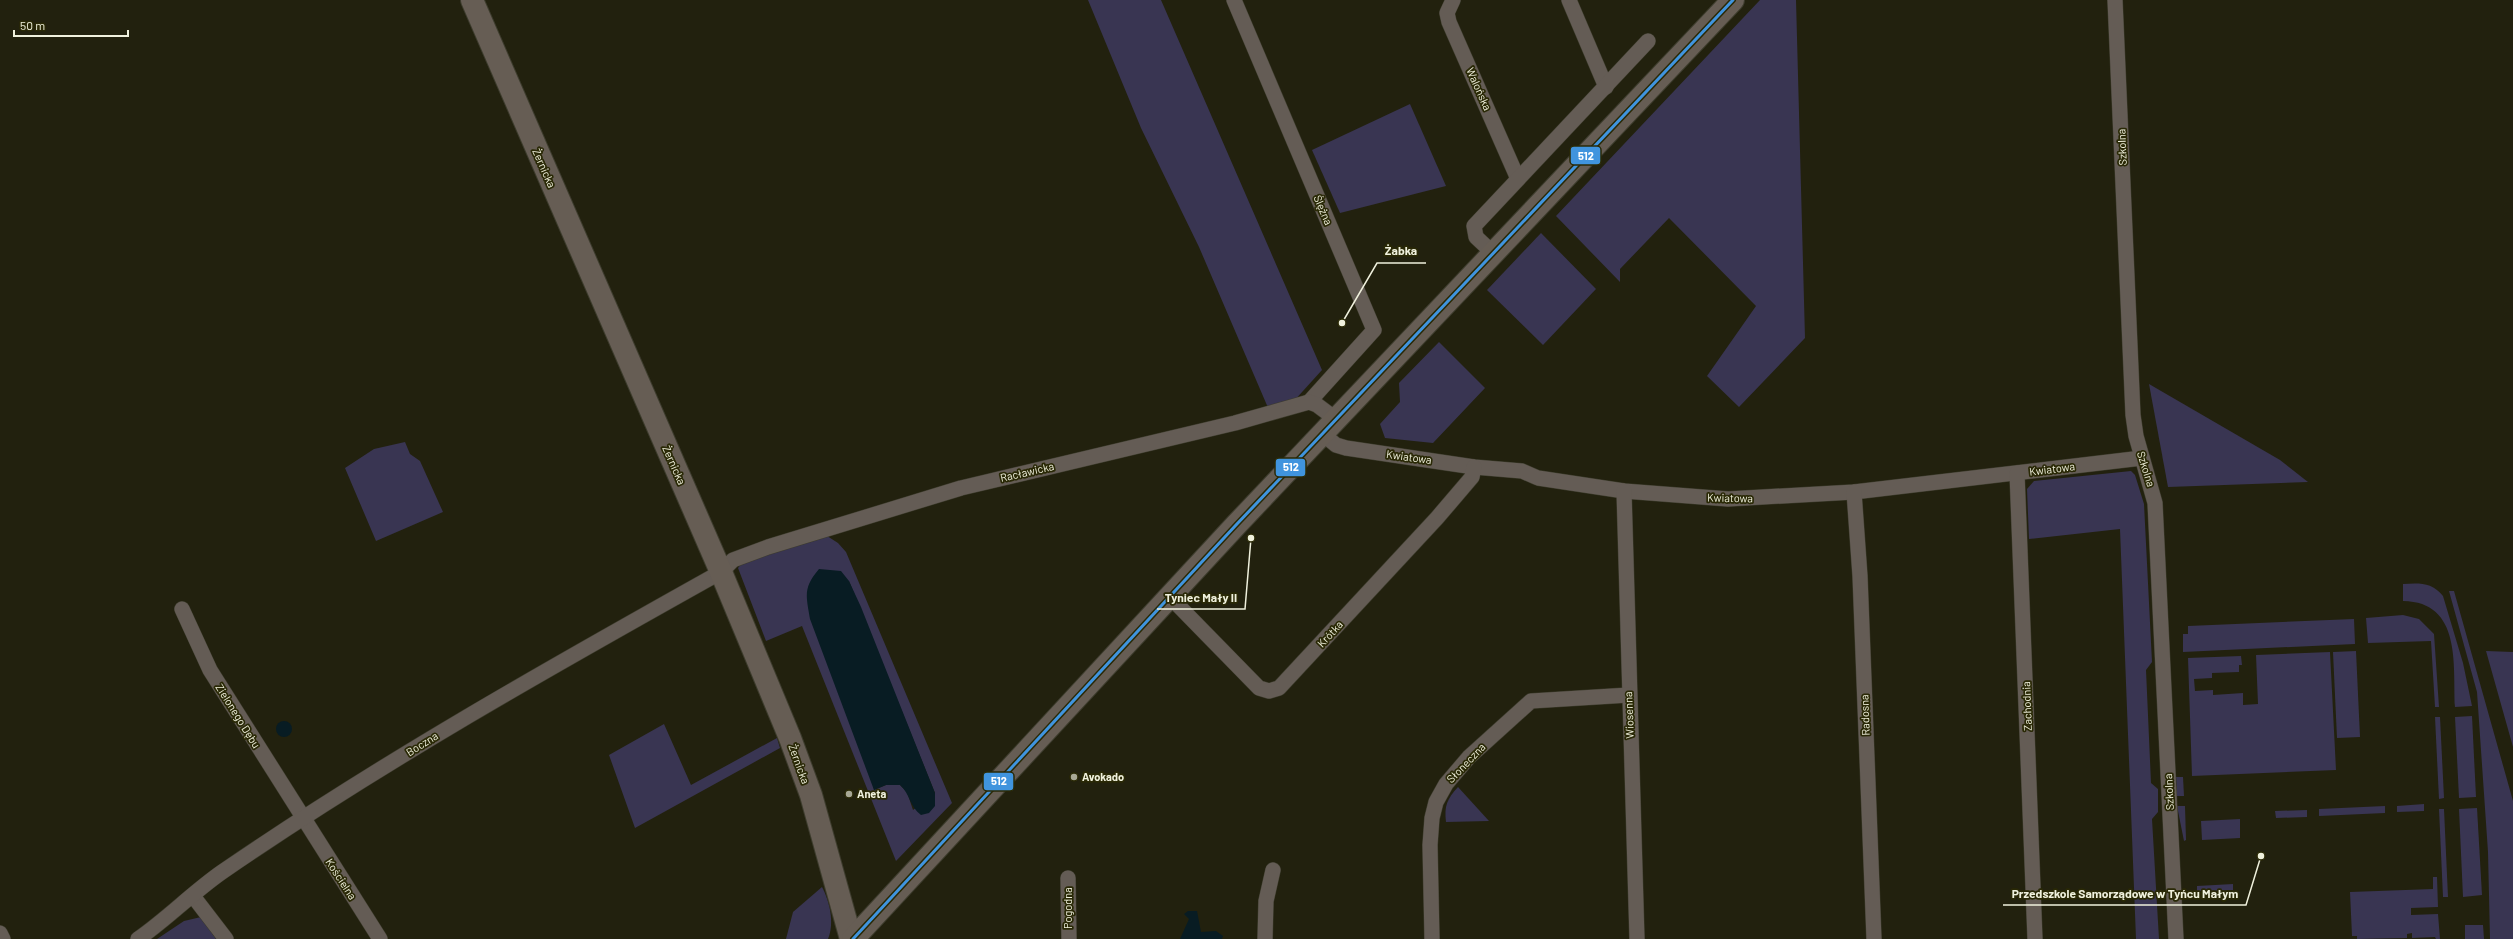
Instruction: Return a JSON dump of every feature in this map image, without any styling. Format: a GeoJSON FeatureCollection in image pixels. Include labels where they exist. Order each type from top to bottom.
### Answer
{"type":"FeatureCollection","features":[{"type":"Feature","properties":{"kind":"street","name":"Żernicka"},"geometry":{"type":"LineString","coordinates":[[472,0],[721,572],[790,738],[808,788],[852,939]]}},
{"type":"Feature","properties":{"kind":"street","name":"Ślężna"},"geometry":{"type":"LineString","coordinates":[[1234,0],[1374,330],[1309,402]]}},
{"type":"Feature","properties":{"kind":"street","name":"Walońska"},"geometry":{"type":"LineString","coordinates":[[1453,0],[1447,13],[1449,22],[1518,179]]}},
{"type":"Feature","properties":{"kind":"street"},"geometry":{"type":"LineString","coordinates":[[1569,0],[1606,86]]}},
{"type":"Feature","properties":{"kind":"street"},"geometry":{"type":"LineString","coordinates":[[852,939],[1170,597],[1733,0]]}},
{"type":"Feature","properties":{"kind":"street","name":"Szkolna"},"geometry":{"type":"LineString","coordinates":[[2115,0],[2133,415],[2142,458],[2155,503],[2176,939]]}},
{"type":"Feature","properties":{"kind":"street"},"geometry":{"type":"LineString","coordinates":[[1494,254],[1476,237],[1474,226],[1648,42]]}},
{"type":"Feature","properties":{"kind":"street","name":"Racławicka"},"geometry":{"type":"LineString","coordinates":[[721,572],[733,560],[768,547],[961,488],[1234,423],[1309,402]]}},
{"type":"Feature","properties":{"kind":"street"},"geometry":{"type":"LineString","coordinates":[[1309,402],[1317,405],[1330,428]]}},
{"type":"Feature","properties":{"kind":"street","name":"Kwiatowa"},"geometry":{"type":"LineString","coordinates":[[1330,428],[1336,445],[1346,448],[1474,467],[1522,471],[1538,478],[1624,491],[1728,499],[1854,492],[2142,458]]}},
{"type":"Feature","properties":{"kind":"street","name":"Krótka"},"geometry":{"type":"LineString","coordinates":[[1170,597],[1259,688],[1269,690],[1279,688],[1437,518],[1472,478],[1474,467]]}},
{"type":"Feature","properties":{"kind":"street","name":"Zachodnia"},"geometry":{"type":"LineString","coordinates":[[2017,473],[2035,939]]}},
{"type":"Feature","properties":{"kind":"street","name":"Wiosenna"},"geometry":{"type":"LineString","coordinates":[[1624,491],[1637,939]]}},
{"type":"Feature","properties":{"kind":"street","name":"Radosna"},"geometry":{"type":"LineString","coordinates":[[1854,492],[1860,576],[1874,939]]}},
{"type":"Feature","properties":{"kind":"street","name":"Boczna"},"geometry":{"type":"LineString","coordinates":[[138,939],[220,873],[478,709],[721,572]]}},
{"type":"Feature","properties":{"kind":"street","name":"Zielonego Dębu"},"geometry":{"type":"LineString","coordinates":[[182,609],[210,670],[303,820]]}},
{"type":"Feature","properties":{"kind":"street","name":"Słoneczna"},"geometry":{"type":"LineString","coordinates":[[1432,939],[1430,845],[1432,818],[1436,802],[1446,784],[1469,757],[1531,702],[1629,695]]}},
{"type":"Feature","properties":{"kind":"street","name":"Kościelna"},"geometry":{"type":"LineString","coordinates":[[303,820],[380,939]]}},
{"type":"Feature","properties":{"kind":"street"},"geometry":{"type":"LineString","coordinates":[[1265,939],[1266,901],[1273,870]]}},
{"type":"Feature","properties":{"kind":"street","name":"Pogodna"},"geometry":{"type":"LineString","coordinates":[[1068,878],[1068,939]]}},
{"type":"Feature","properties":{"kind":"street"},"geometry":{"type":"LineString","coordinates":[[193,896],[226,939]]}},
{"type":"Feature","properties":{"kind":"street"},"geometry":{"type":"LineString","coordinates":[[0,933],[3,939]]}},
{"type":"Feature","properties":{"kind":"shaded area"},"geometry":{"type":"Polygon","coordinates":[[[1088,0],[1161,0],[1322,370],[1293,402],[1269,410],[1199,247],[1141,128],[1088,0]]]}},
{"type":"Feature","properties":{"kind":"shaded area"},"geometry":{"type":"Polygon","coordinates":[[[1760,0],[1796,0],[1805,338],[1739,407],[1707,376],[1756,306],[1669,218],[1620,269],[1620,282],[1556,216],[1760,0]]]}},
{"type":"Feature","properties":{"kind":"shaded area"},"geometry":{"type":"Polygon","coordinates":[[[1410,104],[1446,186],[1340,213],[1312,150],[1410,104]]]}},
{"type":"Feature","properties":{"kind":"shaded area"},"geometry":{"type":"Polygon","coordinates":[[[1541,233],[1596,289],[1543,345],[1487,290],[1541,233]]]}},
{"type":"Feature","properties":{"kind":"shaded area"},"geometry":{"type":"Polygon","coordinates":[[[1439,342],[1485,388],[1433,443],[1385,438],[1380,424],[1400,402],[1399,383],[1439,342]]]}},
{"type":"Feature","properties":{"kind":"shaded area"},"geometry":{"type":"Polygon","coordinates":[[[2149,384],[2280,460],[2308,482],[2168,487],[2149,384]]]}},
{"type":"Feature","properties":{"kind":"shaded area"},"geometry":{"type":"Polygon","coordinates":[[[405,442],[410,454],[420,461],[443,512],[376,541],[345,468],[374,449],[405,442]]]}},
{"type":"Feature","properties":{"kind":"shaded area"},"geometry":{"type":"Polygon","coordinates":[[[2131,471],[2135,475],[2144,504],[2152,662],[2146,670],[2151,783],[2158,789],[2158,812],[2152,819],[2159,939],[2136,939],[2120,529],[2029,539],[2027,489],[2034,481],[2131,471]]]}},
{"type":"Feature","properties":{"kind":"shaded area"},"geometry":{"type":"Polygon","coordinates":[[[824,534],[838,543],[846,552],[952,803],[896,861],[802,626],[766,641],[738,568],[742,563],[824,534]],[[849,581],[874,790],[886,785],[900,785],[907,792],[913,810],[935,793],[849,581]]]}},
{"type":"Feature","properties":{"kind":"shaded area"},"geometry":{"type":"Polygon","coordinates":[[[2403,584],[2425,584],[2439,591],[2443,596],[2463,663],[2472,706],[2455,707],[2453,655],[2445,624],[2436,612],[2422,604],[2403,601],[2403,584]]]}},
{"type":"Feature","properties":{"kind":"shaded area"},"geometry":{"type":"Polygon","coordinates":[[[2449,591],[2454,591],[2513,801],[2513,939],[2490,939],[2488,852],[2477,692],[2449,591]]]}},
{"type":"Feature","properties":{"kind":"shaded area"},"geometry":{"type":"Polygon","coordinates":[[[2403,615],[2419,619],[2434,634],[2439,707],[2435,707],[2431,641],[2368,643],[2366,618],[2403,615]]]}},
{"type":"Feature","properties":{"kind":"shaded area"},"geometry":{"type":"Polygon","coordinates":[[[2354,619],[2355,644],[2183,652],[2183,634],[2188,634],[2188,626],[2354,619]]]}},
{"type":"Feature","properties":{"kind":"shaded area"},"geometry":{"type":"Polygon","coordinates":[[[2356,651],[2360,737],[2337,738],[2333,652],[2356,651]]]}},
{"type":"Feature","properties":{"kind":"shaded area"},"geometry":{"type":"Polygon","coordinates":[[[2486,651],[2513,652],[2513,747],[2486,651]]]}},
{"type":"Feature","properties":{"kind":"shaded area"},"geometry":{"type":"Polygon","coordinates":[[[2330,652],[2336,770],[2192,776],[2188,658],[2241,656],[2242,665],[2239,665],[2239,672],[2212,673],[2212,678],[2194,679],[2195,691],[2213,690],[2213,695],[2243,693],[2243,705],[2258,704],[2256,655],[2330,652]]]}},
{"type":"Feature","properties":{"kind":"shaded area"},"geometry":{"type":"Polygon","coordinates":[[[2472,716],[2476,797],[2459,798],[2455,717],[2472,716]]]}},
{"type":"Feature","properties":{"kind":"shaded area"},"geometry":{"type":"Polygon","coordinates":[[[2435,717],[2440,717],[2444,798],[2439,799],[2435,717]]]}},
{"type":"Feature","properties":{"kind":"shaded area"},"geometry":{"type":"Polygon","coordinates":[[[664,724],[691,785],[777,738],[780,748],[635,828],[609,755],[664,724]]]}},
{"type":"Feature","properties":{"kind":"shaded area"},"geometry":{"type":"Polygon","coordinates":[[[2176,777],[2183,777],[2184,796],[2177,796],[2176,777]]]}},
{"type":"Feature","properties":{"kind":"shaded area"},"geometry":{"type":"Polygon","coordinates":[[[1458,787],[1489,821],[1446,822],[1445,811],[1447,803],[1451,795],[1458,787]]]}},
{"type":"Feature","properties":{"kind":"shaded area"},"geometry":{"type":"Polygon","coordinates":[[[2424,804],[2424,811],[2397,812],[2397,806],[2424,804]]]}},
{"type":"Feature","properties":{"kind":"shaded area"},"geometry":{"type":"Polygon","coordinates":[[[2177,806],[2185,806],[2186,840],[2184,841],[2177,806]]]}},
{"type":"Feature","properties":{"kind":"shaded area"},"geometry":{"type":"Polygon","coordinates":[[[2385,806],[2385,813],[2319,816],[2319,809],[2385,806]]]}},
{"type":"Feature","properties":{"kind":"shaded area"},"geometry":{"type":"Polygon","coordinates":[[[2477,808],[2482,895],[2463,897],[2459,809],[2477,808]]]}},
{"type":"Feature","properties":{"kind":"shaded area"},"geometry":{"type":"Polygon","coordinates":[[[2439,809],[2444,809],[2448,897],[2443,897],[2439,809]]]}},
{"type":"Feature","properties":{"kind":"shaded area"},"geometry":{"type":"Polygon","coordinates":[[[2307,810],[2307,817],[2276,818],[2275,811],[2307,810]]]}},
{"type":"Feature","properties":{"kind":"shaded area"},"geometry":{"type":"Polygon","coordinates":[[[2240,819],[2240,838],[2202,840],[2201,821],[2240,819]]]}},
{"type":"Feature","properties":{"kind":"shaded area"},"geometry":{"type":"Polygon","coordinates":[[[2433,877],[2437,877],[2438,907],[2411,908],[2411,915],[2438,914],[2440,939],[2436,939],[2435,937],[2412,938],[2412,933],[2407,934],[2407,938],[2357,939],[2357,936],[2352,936],[2350,892],[2433,889],[2433,877]]]}},
{"type":"Feature","properties":{"kind":"shaded area"},"geometry":{"type":"Polygon","coordinates":[[[2233,884],[2233,890],[2197,891],[2197,886],[2233,884]]]}},
{"type":"Feature","properties":{"kind":"shaded area"},"geometry":{"type":"Polygon","coordinates":[[[822,887],[827,898],[831,919],[828,939],[786,939],[793,912],[822,887]]]}},
{"type":"Feature","properties":{"kind":"shaded area"},"geometry":{"type":"Polygon","coordinates":[[[201,917],[216,939],[157,939],[184,921],[201,917]]]}},
{"type":"Feature","properties":{"kind":"shaded area"},"geometry":{"type":"Polygon","coordinates":[[[2465,925],[2483,925],[2484,939],[2465,939],[2465,925]]]}},
{"type":"Feature","properties":{"kind":"water"},"geometry":{"type":"Polygon","coordinates":[[[819,569],[841,571],[849,581],[861,607],[935,793],[935,806],[929,813],[921,815],[917,812],[906,792],[900,785],[886,785],[874,790],[810,619],[807,604],[807,592],[810,581],[819,569]]]}},
{"type":"Feature","properties":{"kind":"water"},"geometry":{"type":"Polygon","coordinates":[[[284,721],[290,723],[292,729],[290,735],[284,737],[278,735],[276,729],[278,723],[284,721]]]}},
{"type":"Feature","properties":{"kind":"water"},"geometry":{"type":"Polygon","coordinates":[[[1188,911],[1197,911],[1201,932],[1216,931],[1223,936],[1222,939],[1180,939],[1189,919],[1184,914],[1188,911]]]}},
{"type":"Feature","properties":{"kind":"transit line","name":"512"},"geometry":{"type":"LineString","coordinates":[[853,939],[1236,525],[1733,0]]}},
{"type":"Feature","properties":{"kind":"place","name":"Żabka"},"geometry":{"type":"Point","coordinates":[1342,323]}},
{"type":"Feature","properties":{"kind":"place","name":"Tyniec Mały II"},"geometry":{"type":"Point","coordinates":[1251,538]}},
{"type":"Feature","properties":{"kind":"place","name":"Avokado"},"geometry":{"type":"Point","coordinates":[1074,777]}},
{"type":"Feature","properties":{"kind":"place","name":"Aneta"},"geometry":{"type":"Point","coordinates":[849,794]}},
{"type":"Feature","properties":{"kind":"place","name":"Przedszkole Samorządowe w Tyńcu Małym"},"geometry":{"type":"Point","coordinates":[2261,856]}}]}
